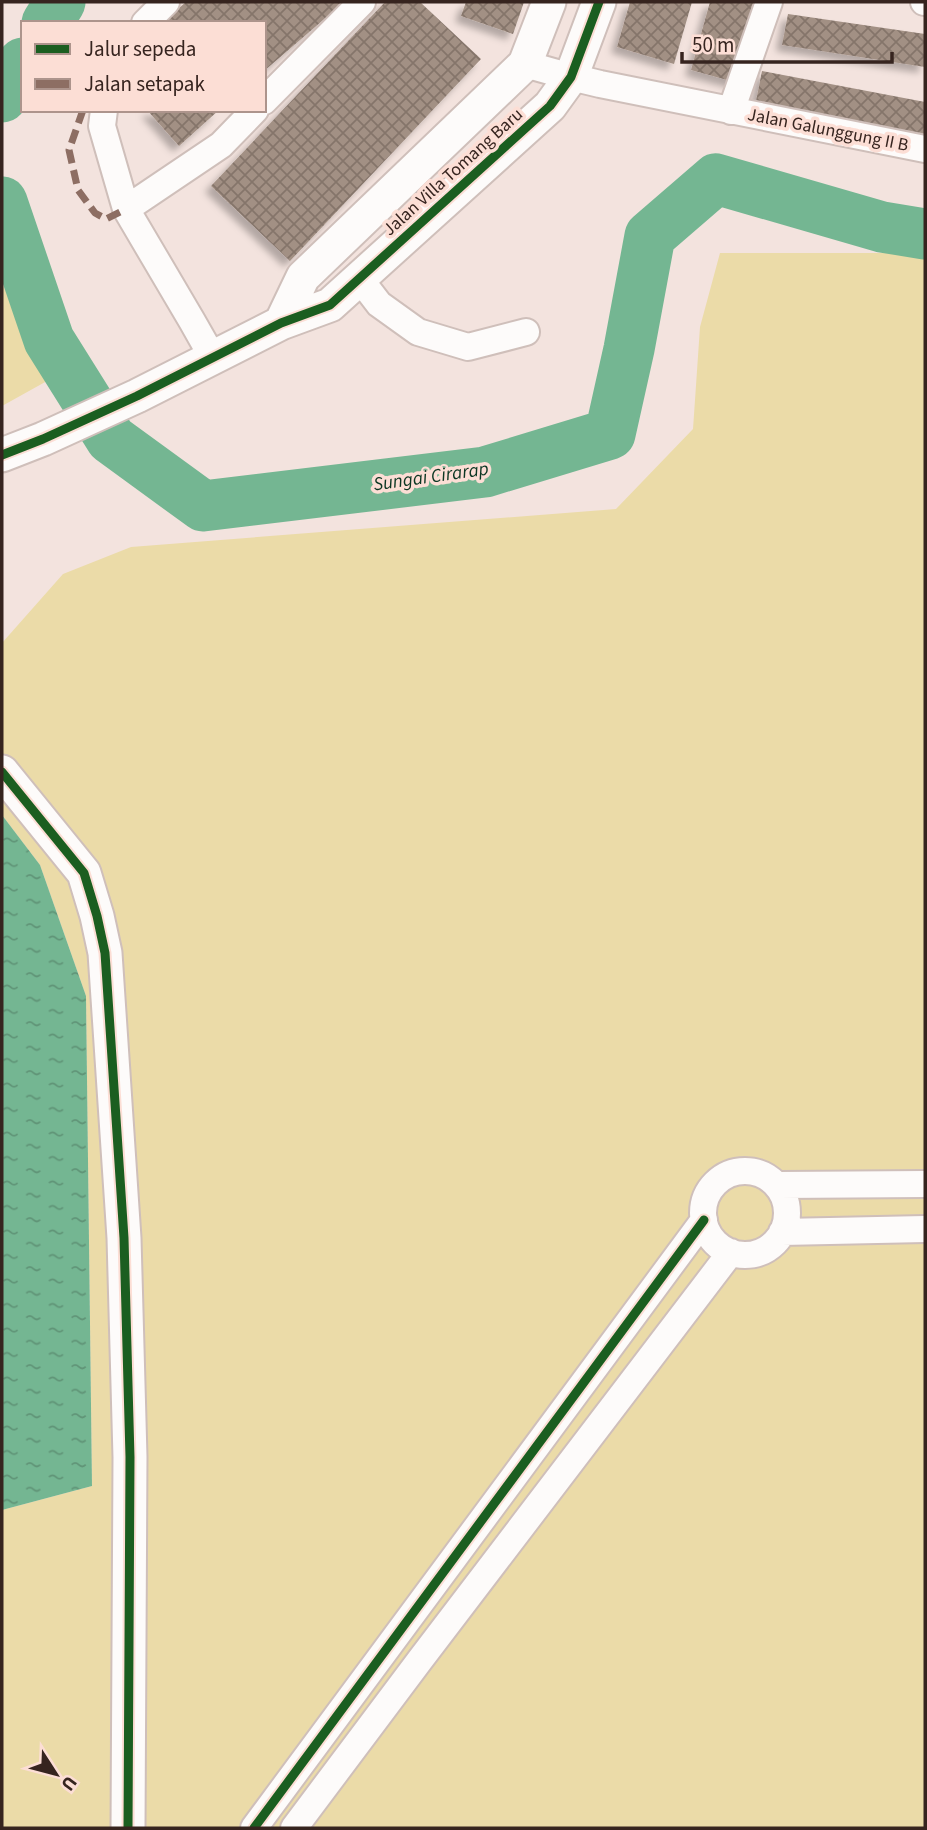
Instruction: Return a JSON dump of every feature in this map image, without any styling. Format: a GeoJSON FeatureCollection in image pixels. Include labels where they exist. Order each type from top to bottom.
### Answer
{"type":"FeatureCollection","features":[{"type":"Feature","properties":{"kind":"street"},"geometry":{"type":"LineString","coordinates":[[143,21],[152,2]]}},
{"type":"Feature","properties":{"kind":"street"},"geometry":{"type":"LineString","coordinates":[[144,21],[166,2]]}},
{"type":"Feature","properties":{"kind":"street"},"geometry":{"type":"LineString","coordinates":[[266,99],[362,2]]}},
{"type":"Feature","properties":{"kind":"street","name":"Jalan Villa Tomang Baru"},"geometry":{"type":"LineString","coordinates":[[281,323],[303,277],[525,64],[548,2]]}},
{"type":"Feature","properties":{"kind":"street","name":"Jalan Villa Tomang Baru"},"geometry":{"type":"LineString","coordinates":[[281,323],[330,304],[550,106],[571,78],[599,2]]}},
{"type":"Feature","properties":{"kind":"street"},"geometry":{"type":"LineString","coordinates":[[731,111],[769,2]]}},
{"type":"Feature","properties":{"kind":"street","name":"Jalan Galunggung II B"},"geometry":{"type":"LineString","coordinates":[[525,64],[571,78],[925,149]]}},
{"type":"Feature","properties":{"kind":"street"},"geometry":{"type":"LineString","coordinates":[[104,112],[102,126],[126,209],[213,358]]}},
{"type":"Feature","properties":{"kind":"street"},"geometry":{"type":"LineString","coordinates":[[126,209],[221,145],[253,112]]}},
{"type":"Feature","properties":{"kind":"street"},"geometry":{"type":"LineString","coordinates":[[359,278],[379,304],[418,332],[468,348],[526,332]]}},
{"type":"Feature","properties":{"kind":"street"},"geometry":{"type":"LineString","coordinates":[[2,455],[137,396],[281,323]]}},
{"type":"Feature","properties":{"kind":"street"},"geometry":{"type":"LineString","coordinates":[[2,772],[84,873],[105,953],[124,1238],[130,1457],[128,1828]]}},
{"type":"Feature","properties":{"kind":"street"},"geometry":{"type":"LineString","coordinates":[[779,1185],[787,1206],[787,1220],[772,1245],[745,1255],[718,1245],[708,1234],[704,1205],[709,1191],[718,1180],[731,1173],[746,1170],[760,1173],[779,1185],[925,1184]]}},
{"type":"Feature","properties":{"kind":"street"},"geometry":{"type":"LineString","coordinates":[[254,1828],[704,1220]]}},
{"type":"Feature","properties":{"kind":"street"},"geometry":{"type":"LineString","coordinates":[[782,1232],[925,1229]]}},
{"type":"Feature","properties":{"kind":"street"},"geometry":{"type":"LineString","coordinates":[[294,1828],[731,1252]]}},
{"type":"Feature","properties":{"kind":"street"},"geometry":{"type":"LineString","coordinates":[[394,1640],[420,1660]]}},
{"type":"Feature","properties":{"kind":"shaded area"},"geometry":{"type":"Polygon","coordinates":[[[720,253],[915,253],[925,257],[925,1828],[2,1828],[2,1510],[92,1486],[86,996],[40,865],[2,815],[2,643],[63,574],[131,547],[616,509],[693,429],[700,327],[720,253]]]}},
{"type":"Feature","properties":{"kind":"shaded area"},"geometry":{"type":"Polygon","coordinates":[[[2,283],[47,381],[2,406],[2,283]]]}},
{"type":"Feature","properties":{"kind":"water"},"geometry":{"type":"Polygon","coordinates":[[[2,815],[40,865],[86,996],[92,1486],[2,1510],[2,815]]]}},
{"type":"Feature","properties":{"kind":"building"},"geometry":{"type":"Polygon","coordinates":[[[186,2],[344,2],[266,69],[266,21],[164,21],[186,2]]]}},
{"type":"Feature","properties":{"kind":"building"},"geometry":{"type":"Polygon","coordinates":[[[385,2],[420,2],[481,59],[290,261],[211,186],[385,2]]]}},
{"type":"Feature","properties":{"kind":"building"},"geometry":{"type":"Polygon","coordinates":[[[466,2],[524,2],[513,34],[461,16],[466,2]]]}},
{"type":"Feature","properties":{"kind":"building"},"geometry":{"type":"Polygon","coordinates":[[[630,2],[692,2],[674,64],[617,47],[630,2]]]}},
{"type":"Feature","properties":{"kind":"building"},"geometry":{"type":"Polygon","coordinates":[[[710,2],[762,2],[738,83],[691,70],[710,2]]]}},
{"type":"Feature","properties":{"kind":"building"},"geometry":{"type":"Polygon","coordinates":[[[788,14],[925,34],[925,67],[782,45],[788,14]]]}},
{"type":"Feature","properties":{"kind":"building"},"geometry":{"type":"Polygon","coordinates":[[[762,71],[925,102],[925,143],[754,111],[762,71]]]}},
{"type":"Feature","properties":{"kind":"building"},"geometry":{"type":"Polygon","coordinates":[[[149,112],[217,112],[179,146],[149,112]]]}},
{"type":"Feature","properties":{"kind":"waterway","name":"Sungai Cirarap"},"geometry":{"type":"LineString","coordinates":[[48,21],[60,2]]}},
{"type":"Feature","properties":{"kind":"waterway","name":"Sungai Cirarap"},"geometry":{"type":"LineString","coordinates":[[2,97],[21,66]]}},
{"type":"Feature","properties":{"kind":"waterway","name":"Sungai Cirarap"},"geometry":{"type":"LineString","coordinates":[[2,202],[49,340],[111,439],[203,506],[485,472],[610,434],[650,236],[716,179],[882,227],[925,234]]}},
{"type":"Feature","properties":{"kind":"marked path"},"geometry":{"type":"LineString","coordinates":[[82,112],[69,150],[78,190],[95,213],[106,219],[126,209]]}},
{"type":"Feature","properties":{"kind":"cycle path"},"geometry":{"type":"LineString","coordinates":[[2,455],[137,396],[281,323],[330,305],[550,106],[571,77],[599,2]]}},
{"type":"Feature","properties":{"kind":"cycle path"},"geometry":{"type":"LineString","coordinates":[[2,772],[84,873],[105,953],[124,1238],[130,1457],[128,1828]]}},
{"type":"Feature","properties":{"kind":"cycle path"},"geometry":{"type":"LineString","coordinates":[[254,1828],[704,1220]]}}]}
